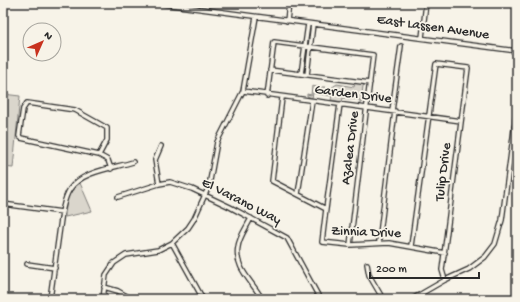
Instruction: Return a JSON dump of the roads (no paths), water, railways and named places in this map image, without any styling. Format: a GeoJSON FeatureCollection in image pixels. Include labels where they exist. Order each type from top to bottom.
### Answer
{"type":"FeatureCollection","features":[{"type":"Feature","properties":{"kind":"street","name":"East Lassen Avenue"},"geometry":{"type":"LineString","coordinates":[[156,3],[517,51]]}},
{"type":"Feature","properties":{"kind":"street"},"geometry":{"type":"LineString","coordinates":[[202,9],[203,3]]}},
{"type":"Feature","properties":{"kind":"street"},"geometry":{"type":"LineString","coordinates":[[287,21],[289,3]]}},
{"type":"Feature","properties":{"kind":"street"},"geometry":{"type":"LineString","coordinates":[[422,38],[426,3]]}},
{"type":"Feature","properties":{"kind":"street"},"geometry":{"type":"LineString","coordinates":[[103,299],[104,286],[109,268],[120,258],[134,253],[158,250],[172,243],[188,228],[209,186],[217,142],[243,91],[256,17]]}},
{"type":"Feature","properties":{"kind":"street"},"geometry":{"type":"LineString","coordinates":[[301,74],[308,24]]}},
{"type":"Feature","properties":{"kind":"street"},"geometry":{"type":"LineString","coordinates":[[307,74],[314,24]]}},
{"type":"Feature","properties":{"kind":"street"},"geometry":{"type":"LineString","coordinates":[[267,96],[274,42],[310,47]]}},
{"type":"Feature","properties":{"kind":"street"},"geometry":{"type":"LineString","coordinates":[[379,242],[401,46]]}},
{"type":"Feature","properties":{"kind":"street","name":"Azalea Drive"},"geometry":{"type":"LineString","coordinates":[[310,47],[373,55],[368,108],[350,244]]}},
{"type":"Feature","properties":{"kind":"street","name":"Tulip Drive"},"geometry":{"type":"LineString","coordinates":[[429,117],[436,64],[468,68],[442,270],[445,280]]}},
{"type":"Feature","properties":{"kind":"street"},"geometry":{"type":"LineString","coordinates":[[270,70],[370,82]]}},
{"type":"Feature","properties":{"kind":"street","name":"Garden Drive"},"geometry":{"type":"LineString","coordinates":[[243,91],[267,96],[340,104],[461,121]]}},
{"type":"Feature","properties":{"kind":"street","name":"Zinnia Drive"},"geometry":{"type":"LineString","coordinates":[[282,98],[272,181],[326,209],[322,242],[350,244],[379,242],[411,246],[445,253]]}},
{"type":"Feature","properties":{"kind":"street"},"geometry":{"type":"LineString","coordinates":[[298,194],[312,101]]}},
{"type":"Feature","properties":{"kind":"street"},"geometry":{"type":"LineString","coordinates":[[99,155],[107,140],[107,128],[75,110],[28,103],[23,109],[20,132],[21,138],[99,155],[108,160],[111,169]]}},
{"type":"Feature","properties":{"kind":"street"},"geometry":{"type":"LineString","coordinates":[[326,209],[340,104]]}},
{"type":"Feature","properties":{"kind":"street"},"geometry":{"type":"LineString","coordinates":[[412,299],[445,280],[469,270],[485,257],[499,234],[517,107]]}},
{"type":"Feature","properties":{"kind":"street"},"geometry":{"type":"LineString","coordinates":[[411,246],[429,117]]}},
{"type":"Feature","properties":{"kind":"street"},"geometry":{"type":"LineString","coordinates":[[159,184],[155,160],[161,146]]}},
{"type":"Feature","properties":{"kind":"street"},"geometry":{"type":"LineString","coordinates":[[50,299],[62,212],[65,198],[71,188],[81,179],[133,162]]}},
{"type":"Feature","properties":{"kind":"street","name":"El Varano Way"},"geometry":{"type":"LineString","coordinates":[[118,197],[159,184],[177,184],[205,195],[251,218],[287,238],[320,299]]}},
{"type":"Feature","properties":{"kind":"street"},"geometry":{"type":"LineString","coordinates":[[3,204],[62,212]]}},
{"type":"Feature","properties":{"kind":"street"},"geometry":{"type":"LineString","coordinates":[[251,218],[238,246],[237,260],[243,273],[254,285],[262,299]]}},
{"type":"Feature","properties":{"kind":"street"},"geometry":{"type":"LineString","coordinates":[[172,243],[203,299]]}},
{"type":"Feature","properties":{"kind":"street"},"geometry":{"type":"LineString","coordinates":[[27,264],[55,268]]}},
{"type":"Feature","properties":{"kind":"street"},"geometry":{"type":"LineString","coordinates":[[367,264],[370,275],[383,299]]}},
{"type":"Feature","properties":{"kind":"street"},"geometry":{"type":"LineString","coordinates":[[104,286],[118,291],[132,299]]}}]}
